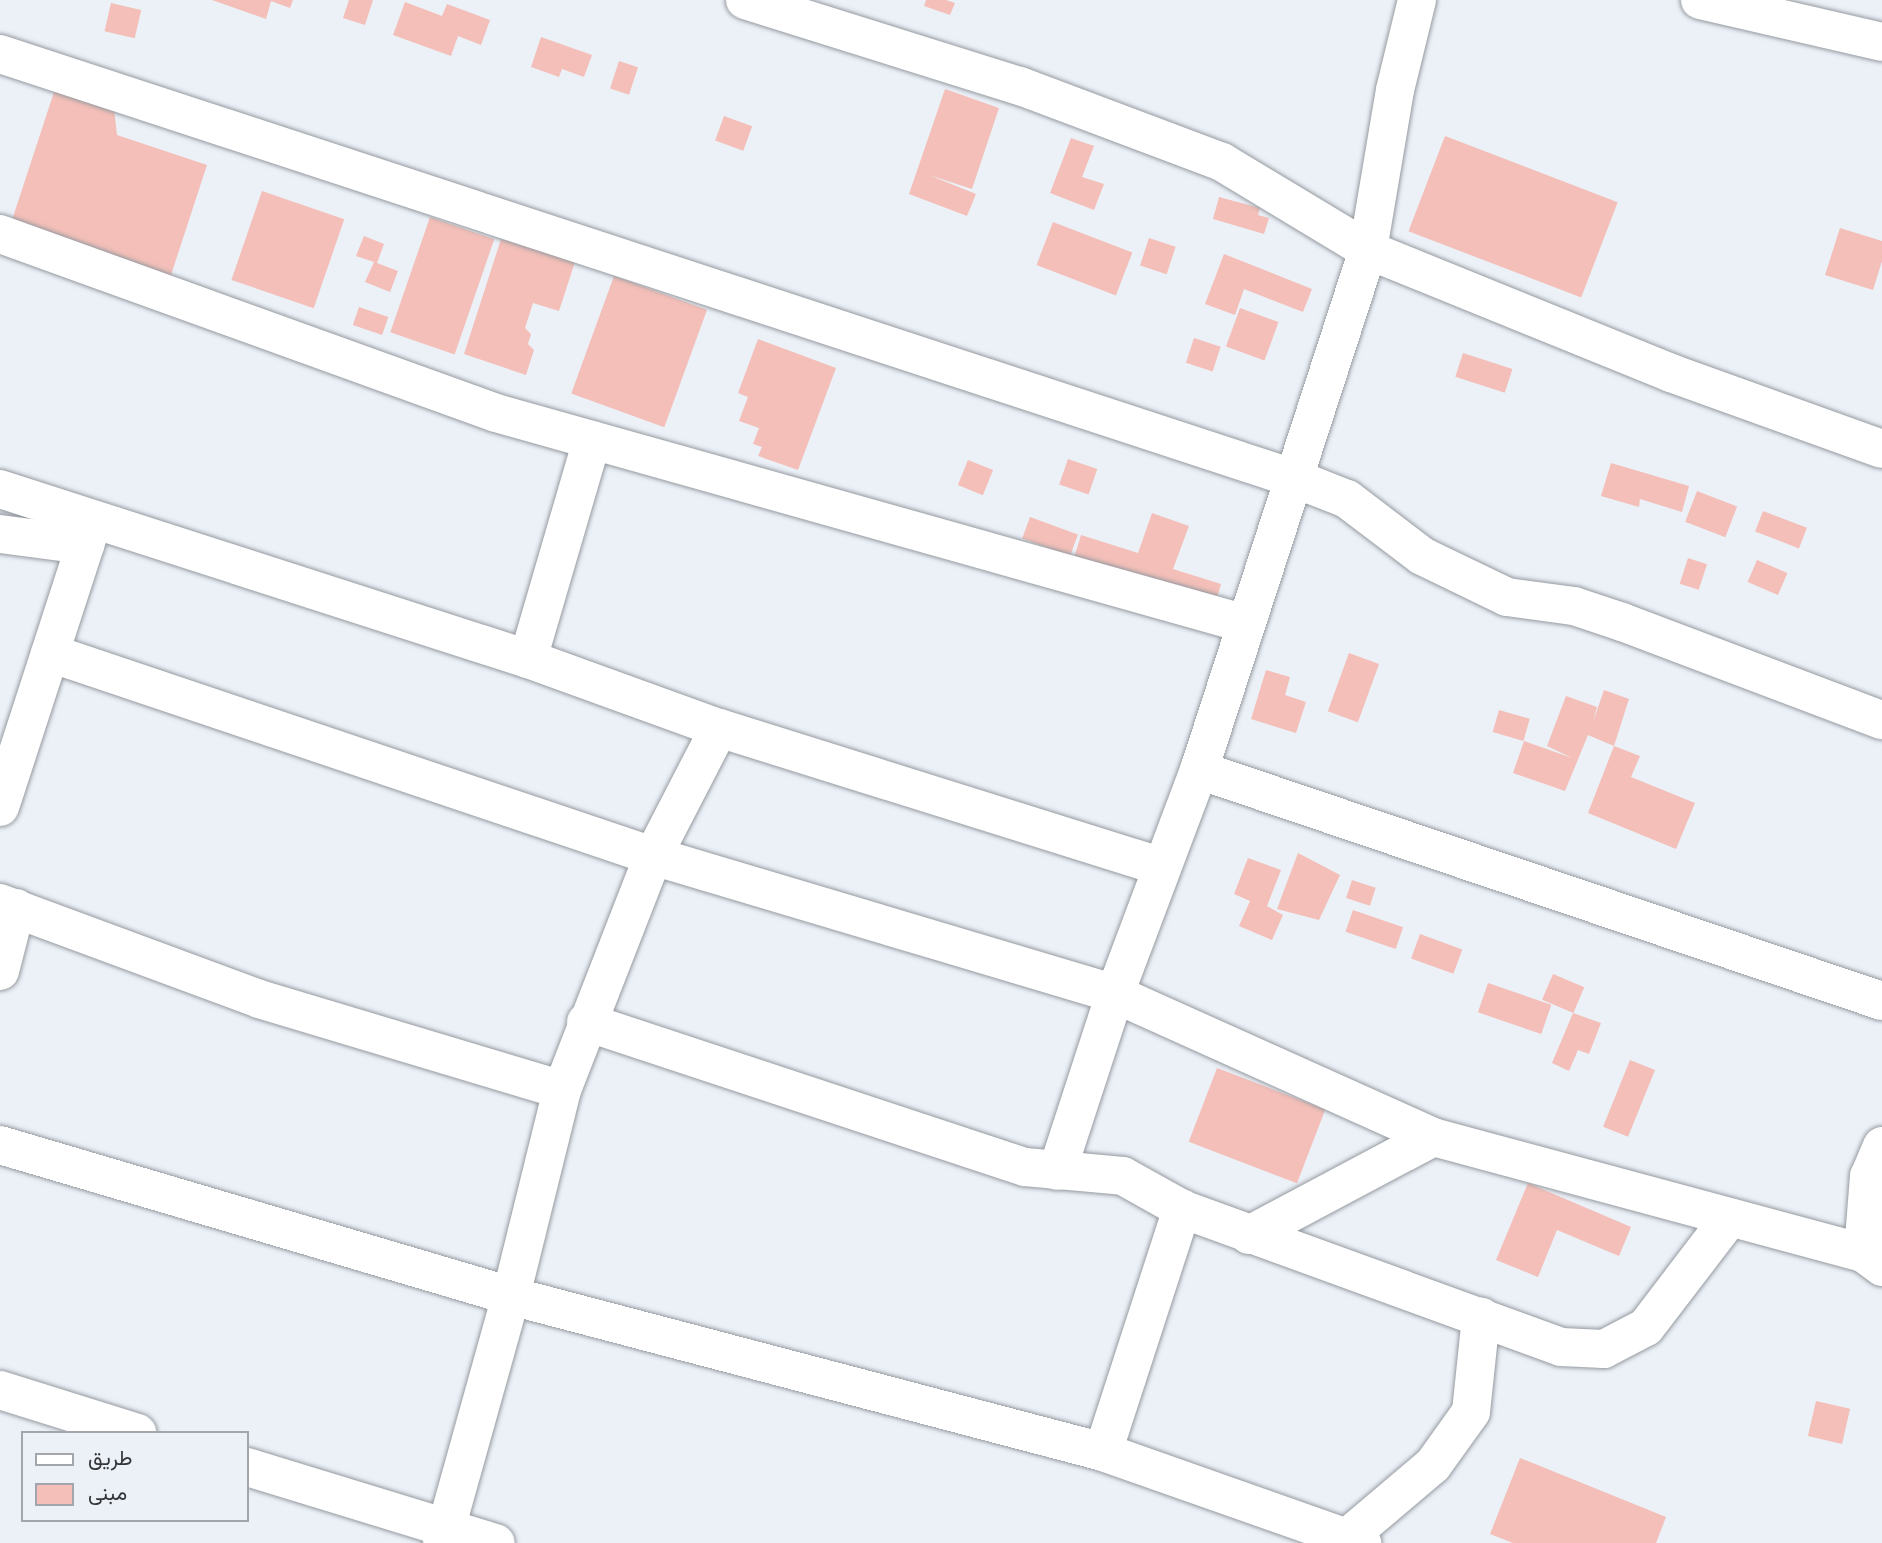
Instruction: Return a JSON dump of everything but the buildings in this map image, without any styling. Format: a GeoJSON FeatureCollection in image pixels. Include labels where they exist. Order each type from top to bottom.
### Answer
{"type":"FeatureCollection","features":[{"type":"Feature","properties":{"kind":"street"},"geometry":{"type":"LineString","coordinates":[[745,0],[1020,86],[1222,162],[1368,250],[1671,373],[1882,449]]}},
{"type":"Feature","properties":{"kind":"street"},"geometry":{"type":"LineString","coordinates":[[1057,1171],[1115,994],[1199,770],[1296,479],[1368,250],[1395,90],[1417,0]]}},
{"type":"Feature","properties":{"kind":"street"},"geometry":{"type":"LineString","coordinates":[[1700,0],[1882,42]]}},
{"type":"Feature","properties":{"kind":"street"},"geometry":{"type":"LineString","coordinates":[[0,54],[1296,479],[1347,499],[1422,556],[1507,597],[1574,606],[1882,720]]}},
{"type":"Feature","properties":{"kind":"street"},"geometry":{"type":"LineString","coordinates":[[0,234],[496,413],[1246,624]]}},
{"type":"Feature","properties":{"kind":"street"},"geometry":{"type":"LineString","coordinates":[[528,659],[592,440]]}},
{"type":"Feature","properties":{"kind":"street"},"geometry":{"type":"LineString","coordinates":[[0,489],[89,533],[528,659],[719,728],[1162,867]]}},
{"type":"Feature","properties":{"kind":"street"},"geometry":{"type":"LineString","coordinates":[[0,534],[89,533]]}},
{"type":"Feature","properties":{"kind":"street"},"geometry":{"type":"LineString","coordinates":[[0,807],[89,533]]}},
{"type":"Feature","properties":{"kind":"street"},"geometry":{"type":"LineString","coordinates":[[50,653],[653,856],[1115,994],[1433,1137],[1731,1217],[1873,1260],[1869,1176],[1882,1146]]}},
{"type":"Feature","properties":{"kind":"street"},"geometry":{"type":"LineString","coordinates":[[444,1535],[511,1296],[562,1090],[586,1022],[653,856],[719,728]]}},
{"type":"Feature","properties":{"kind":"street"},"geometry":{"type":"LineString","coordinates":[[1199,770],[1882,1002]]}},
{"type":"Feature","properties":{"kind":"street"},"geometry":{"type":"LineString","coordinates":[[0,971],[8,905],[259,999],[562,1090]]}},
{"type":"Feature","properties":{"kind":"street"},"geometry":{"type":"LineString","coordinates":[[586,1022],[1025,1167],[1123,1176],[1182,1209],[1561,1347],[1604,1349],[1646,1327],[1731,1217]]}},
{"type":"Feature","properties":{"kind":"street"},"geometry":{"type":"LineString","coordinates":[[1249,1235],[1433,1137]]}},
{"type":"Feature","properties":{"kind":"street"},"geometry":{"type":"LineString","coordinates":[[0,1146],[511,1296],[1103,1452],[1355,1540],[1433,1465],[1471,1412],[1481,1317]]}},
{"type":"Feature","properties":{"kind":"street"},"geometry":{"type":"LineString","coordinates":[[1103,1452],[1182,1209]]}},
{"type":"Feature","properties":{"kind":"street"},"geometry":{"type":"LineString","coordinates":[[0,1390],[131,1431]]}},
{"type":"Feature","properties":{"kind":"street"},"geometry":{"type":"LineString","coordinates":[[248,1467],[444,1535],[496,1543]]}}]}
